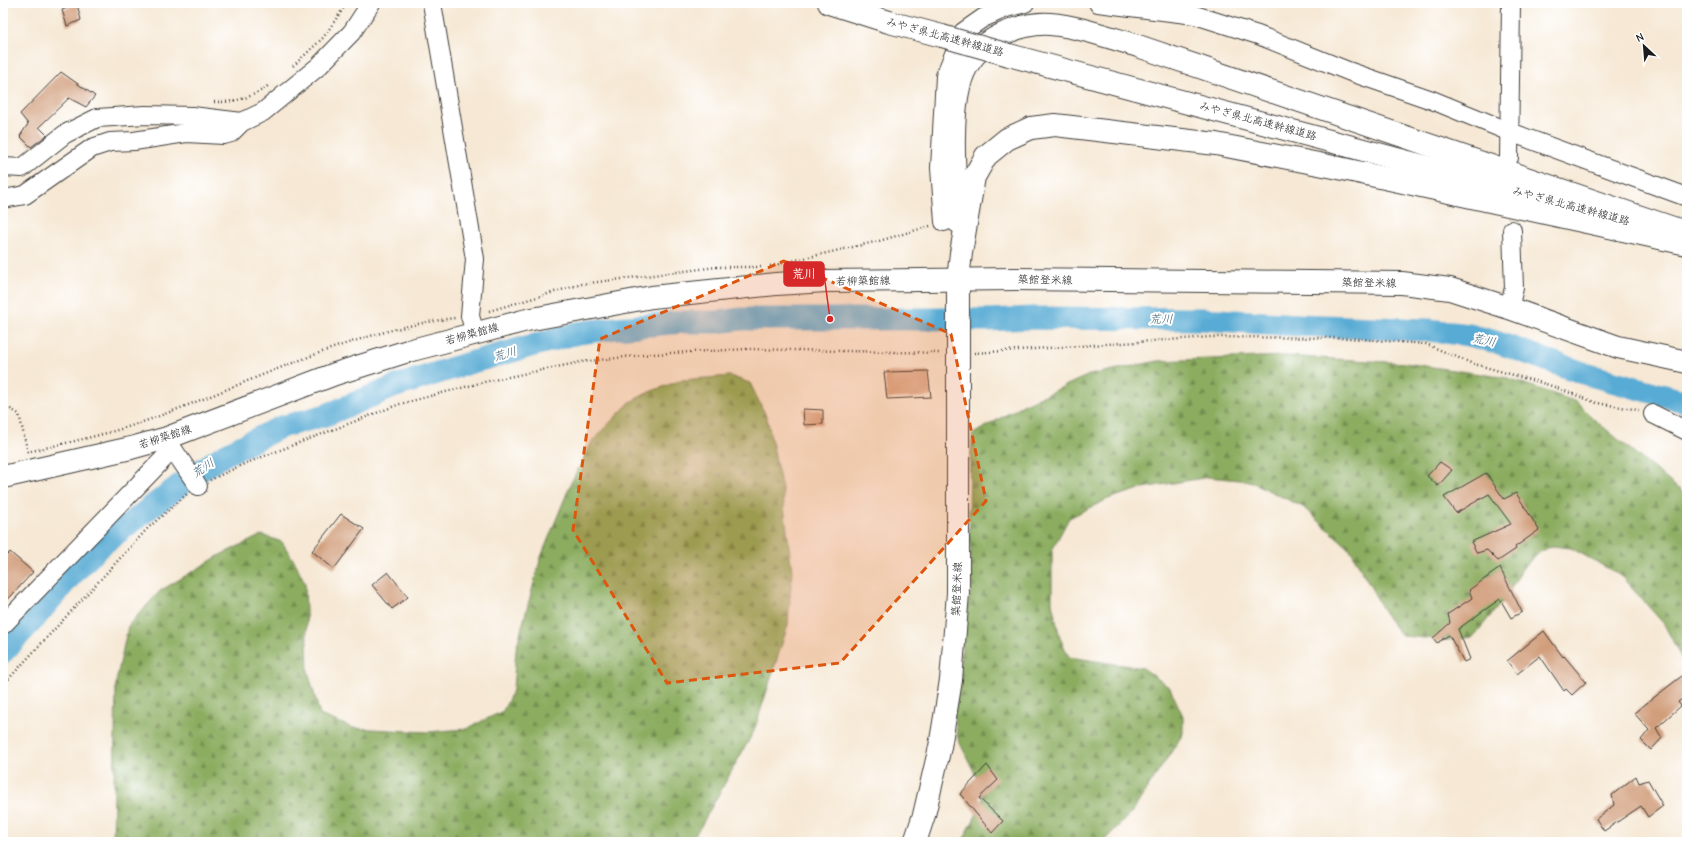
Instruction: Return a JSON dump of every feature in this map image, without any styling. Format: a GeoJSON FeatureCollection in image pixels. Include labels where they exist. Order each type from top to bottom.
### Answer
{"type":"FeatureCollection","features":[{"type":"Feature","properties":{"kind":"main road","name":"みやぎ県北高速幹線道路"},"geometry":{"type":"LineString","coordinates":[[829,3],[889,22],[1009,55],[1687,237]]}},
{"type":"Feature","properties":{"kind":"main road"},"geometry":{"type":"LineString","coordinates":[[959,288],[960,253],[954,171],[956,108],[960,87],[967,67],[976,53],[994,38],[1011,30],[1028,25],[1042,24],[1070,28],[1138,46],[1617,210],[1687,232]]}},
{"type":"Feature","properties":{"kind":"main road"},"geometry":{"type":"LineString","coordinates":[[960,253],[974,176],[986,156],[1007,139],[1031,128],[1055,124],[1216,144],[1339,168],[1687,244]]}},
{"type":"Feature","properties":{"kind":"main road","name":"若柳築館線"},"geometry":{"type":"LineString","coordinates":[[3,477],[131,448],[173,448],[335,374],[408,351],[527,320],[652,297],[722,289],[826,281],[959,288]]}},
{"type":"Feature","properties":{"kind":"main road","name":"築館登米線"},"geometry":{"type":"LineString","coordinates":[[915,842],[924,815],[940,747],[951,680],[958,593],[959,288],[1402,283],[1450,289],[1509,308],[1618,347],[1687,362]]}},
{"type":"Feature","properties":{"kind":"street"},"geometry":{"type":"LineString","coordinates":[[3,199],[25,195],[92,148],[110,142],[134,141],[186,133],[224,135],[231,133],[242,122],[264,112],[320,66],[352,32],[371,3]]}},
{"type":"Feature","properties":{"kind":"street"},"geometry":{"type":"LineString","coordinates":[[432,3],[475,259],[470,316],[475,333]]}},
{"type":"Feature","properties":{"kind":"street"},"geometry":{"type":"LineString","coordinates":[[944,222],[940,168],[945,76],[963,32],[983,18],[1006,8],[1025,3]]}},
{"type":"Feature","properties":{"kind":"street"},"geometry":{"type":"LineString","coordinates":[[1098,3],[1195,15],[1258,35],[1348,71],[1432,100],[1510,132],[1687,197]]}},
{"type":"Feature","properties":{"kind":"street"},"geometry":{"type":"LineString","coordinates":[[1509,158],[1511,3]]}},
{"type":"Feature","properties":{"kind":"street"},"geometry":{"type":"LineString","coordinates":[[3,167],[22,168],[65,134],[97,118],[145,115],[192,116],[242,122]]}},
{"type":"Feature","properties":{"kind":"street"},"geometry":{"type":"LineString","coordinates":[[1509,308],[1514,288],[1512,230]]}},
{"type":"Feature","properties":{"kind":"street"},"geometry":{"type":"LineString","coordinates":[[1652,414],[1687,431]]}},
{"type":"Feature","properties":{"kind":"street"},"geometry":{"type":"LineString","coordinates":[[3,625],[173,448],[198,486]]}},
{"type":"Feature","properties":{"kind":"path"},"geometry":{"type":"LineString","coordinates":[[292,67],[323,38],[347,3]]}},
{"type":"Feature","properties":{"kind":"path"},"geometry":{"type":"LineString","coordinates":[[212,102],[225,102],[241,99],[260,93],[271,84]]}},
{"type":"Feature","properties":{"kind":"path"},"geometry":{"type":"LineString","coordinates":[[3,685],[148,528],[198,486],[251,461],[400,404],[484,382],[581,362],[652,354],[748,349],[959,350],[1211,337],[1348,338],[1426,344],[1471,363],[1549,386],[1597,403],[1652,414]]}},
{"type":"Feature","properties":{"kind":"path"},"geometry":{"type":"LineString","coordinates":[[3,408],[7,407],[19,414],[31,471]]}},
{"type":"Feature","properties":{"kind":"highlighted area"},"geometry":{"type":"Polygon","coordinates":[[[784,261],[951,334],[986,501],[840,663],[667,683],[573,530],[600,339],[784,261]]]}},
{"type":"Feature","properties":{"kind":"green space"},"geometry":{"type":"Polygon","coordinates":[[[1284,356],[1405,363],[1508,378],[1577,402],[1596,421],[1687,496],[1687,696],[1682,659],[1664,624],[1620,575],[1571,548],[1552,546],[1538,553],[1522,569],[1506,597],[1473,637],[1448,640],[1402,636],[1387,617],[1350,549],[1303,507],[1249,481],[1209,477],[1143,488],[1108,499],[1069,518],[1052,550],[1052,603],[1060,638],[1069,657],[1143,668],[1170,688],[1183,716],[1183,734],[1132,812],[1103,842],[962,842],[983,802],[980,784],[958,739],[954,712],[965,622],[972,584],[969,518],[970,461],[973,434],[1023,405],[1089,375],[1158,361],[1284,356]]]}},
{"type":"Feature","properties":{"kind":"green space"},"geometry":{"type":"Polygon","coordinates":[[[730,376],[750,383],[767,418],[782,489],[792,571],[788,625],[754,731],[701,826],[690,842],[113,842],[116,682],[128,626],[160,591],[222,554],[262,535],[282,542],[296,564],[305,583],[308,671],[320,715],[353,728],[427,732],[466,729],[503,711],[513,690],[516,649],[541,557],[571,483],[593,440],[630,402],[649,392],[682,380],[730,376]]]}},
{"type":"Feature","properties":{"kind":"building"},"geometry":{"type":"Polygon","coordinates":[[[77,4],[81,20],[67,26],[62,10],[77,4]]]}},
{"type":"Feature","properties":{"kind":"building"},"geometry":{"type":"Polygon","coordinates":[[[61,72],[95,96],[86,107],[69,98],[39,127],[47,135],[31,147],[20,136],[28,124],[20,114],[61,72]]]}},
{"type":"Feature","properties":{"kind":"building"},"geometry":{"type":"Polygon","coordinates":[[[928,371],[931,397],[887,399],[884,372],[928,371]]]}},
{"type":"Feature","properties":{"kind":"building"},"geometry":{"type":"Polygon","coordinates":[[[803,409],[823,410],[823,424],[804,425],[803,409]]]}},
{"type":"Feature","properties":{"kind":"building"},"geometry":{"type":"Polygon","coordinates":[[[1440,462],[1452,470],[1438,486],[1427,476],[1440,462]]]}},
{"type":"Feature","properties":{"kind":"building"},"geometry":{"type":"Polygon","coordinates":[[[1486,473],[1504,499],[1516,493],[1539,530],[1515,547],[1516,549],[1498,561],[1487,550],[1477,553],[1471,542],[1511,524],[1489,494],[1456,513],[1444,497],[1486,473]]]}},
{"type":"Feature","properties":{"kind":"building"},"geometry":{"type":"Polygon","coordinates":[[[341,514],[364,529],[334,569],[312,551],[341,514]]]}},
{"type":"Feature","properties":{"kind":"building"},"geometry":{"type":"Polygon","coordinates":[[[10,552],[33,572],[3,605],[3,559],[10,552]]]}},
{"type":"Feature","properties":{"kind":"building"},"geometry":{"type":"Polygon","coordinates":[[[1500,568],[1522,612],[1511,618],[1500,599],[1458,629],[1470,659],[1464,662],[1449,635],[1437,643],[1433,638],[1450,623],[1448,614],[1472,598],[1469,590],[1500,568]]]}},
{"type":"Feature","properties":{"kind":"building"},"geometry":{"type":"Polygon","coordinates":[[[388,572],[408,597],[392,609],[372,585],[388,572]]]}},
{"type":"Feature","properties":{"kind":"building"},"geometry":{"type":"Polygon","coordinates":[[[1544,631],[1563,657],[1564,656],[1586,682],[1572,695],[1566,689],[1564,691],[1540,656],[1517,674],[1507,661],[1544,631]]]}},
{"type":"Feature","properties":{"kind":"building"},"geometry":{"type":"Polygon","coordinates":[[[1687,672],[1687,695],[1678,702],[1681,706],[1656,728],[1662,738],[1651,750],[1641,740],[1649,730],[1634,713],[1687,672]]]}},
{"type":"Feature","properties":{"kind":"building"},"geometry":{"type":"Polygon","coordinates":[[[987,765],[998,780],[979,798],[1003,821],[992,833],[960,794],[987,765]]]}},
{"type":"Feature","properties":{"kind":"building"},"geometry":{"type":"Polygon","coordinates":[[[1636,776],[1639,783],[1648,780],[1663,806],[1648,817],[1641,806],[1604,831],[1596,819],[1614,805],[1612,795],[1636,776]]]}},
{"type":"Feature","properties":{"kind":"waterway","name":"荒川"},"geometry":{"type":"LineString","coordinates":[[3,652],[35,618],[67,580],[99,547],[189,478],[224,455],[281,427],[326,415],[396,386],[469,363],[578,333],[683,322],[717,322],[741,319],[1202,319],[1299,325],[1429,330],[1469,335],[1496,342],[1586,374],[1687,402]]}},
{"type":"Feature","properties":{"kind":"place","name":"荒川"},"geometry":{"type":"Point","coordinates":[830,319]}}]}
